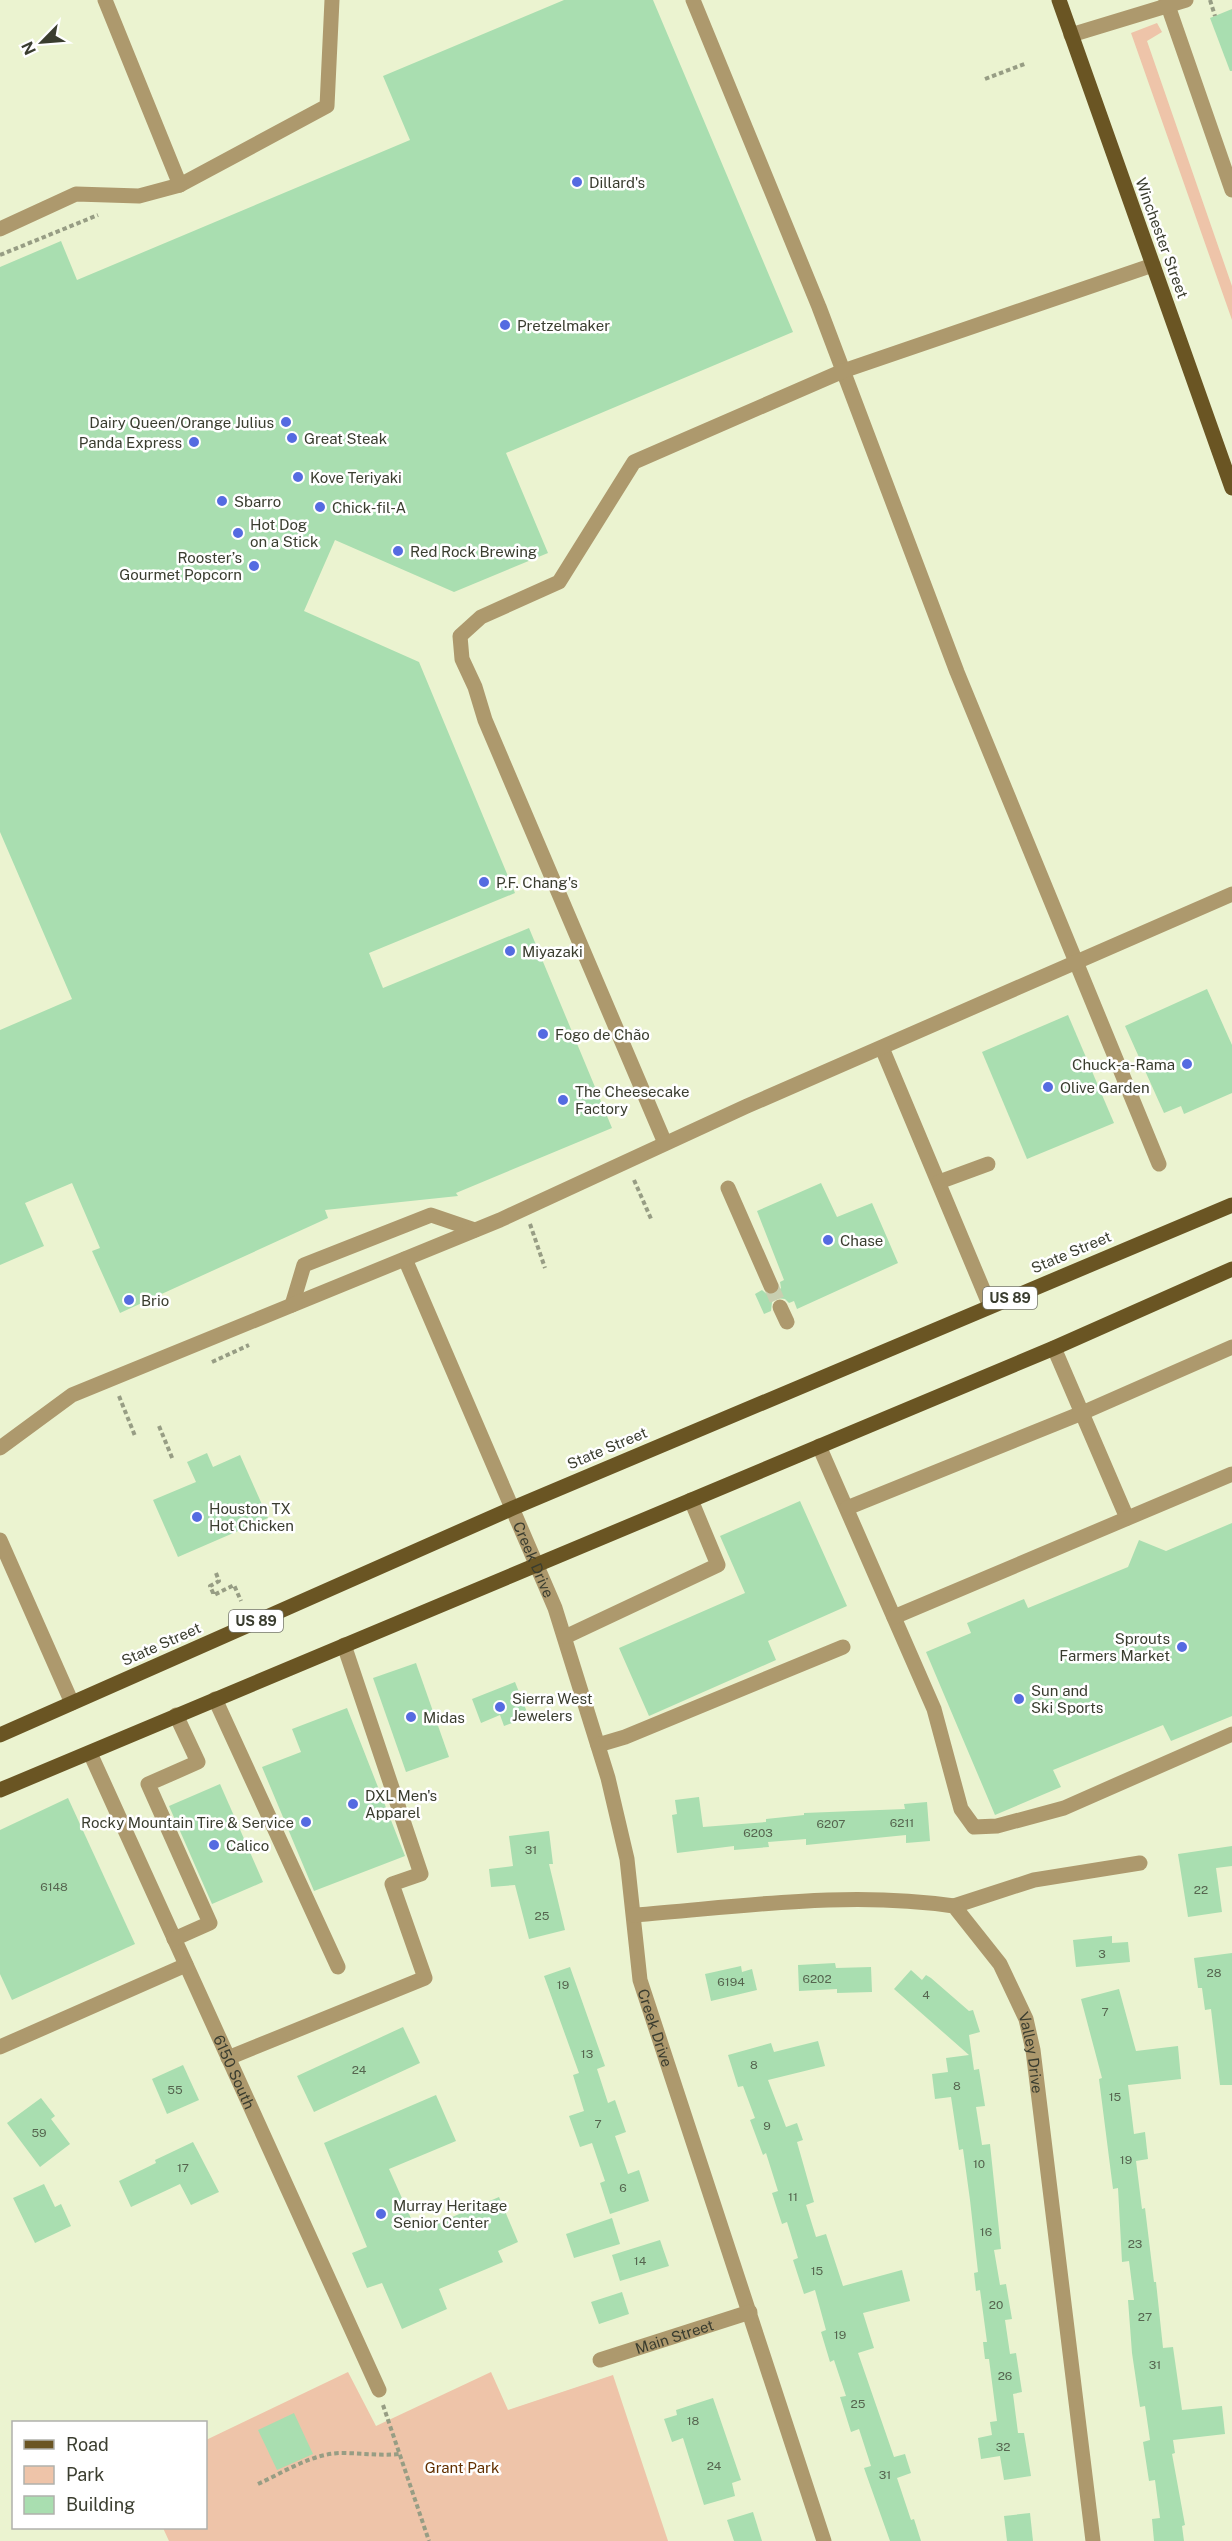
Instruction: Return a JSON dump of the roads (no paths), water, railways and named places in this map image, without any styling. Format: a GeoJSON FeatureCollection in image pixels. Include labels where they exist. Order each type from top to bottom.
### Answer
{"type":"FeatureCollection","features":[{"type":"Feature","properties":{"kind":"main road","name":"Winchester Street"},"geometry":{"type":"LineString","coordinates":[[1059,0],[1232,488]]}},
{"type":"Feature","properties":{"kind":"main road","name":"State Street"},"geometry":{"type":"LineString","coordinates":[[0,1735],[513,1508],[1232,1205]]}},
{"type":"Feature","properties":{"kind":"main road"},"geometry":{"type":"LineString","coordinates":[[0,1791],[176,1715],[1054,1348],[1232,1269]]}},
{"type":"Feature","properties":{"kind":"street"},"geometry":{"type":"LineString","coordinates":[[105,0],[180,185]]}},
{"type":"Feature","properties":{"kind":"street"},"geometry":{"type":"LineString","coordinates":[[0,228],[76,194],[139,196],[180,185],[327,106],[332,0]]}},
{"type":"Feature","properties":{"kind":"street"},"geometry":{"type":"LineString","coordinates":[[693,0],[843,370],[957,672],[1159,1164]]}},
{"type":"Feature","properties":{"kind":"street"},"geometry":{"type":"LineString","coordinates":[[1071,36],[1167,2],[1185,0]]}},
{"type":"Feature","properties":{"kind":"street"},"geometry":{"type":"LineString","coordinates":[[1167,2],[1232,190]]}},
{"type":"Feature","properties":{"kind":"street"},"geometry":{"type":"LineString","coordinates":[[665,1143],[485,720],[476,687],[462,659],[460,636],[481,617],[560,582],[634,462],[843,370],[1153,266]]}},
{"type":"Feature","properties":{"kind":"street"},"geometry":{"type":"LineString","coordinates":[[0,1448],[72,1395],[475,1230],[665,1143],[1232,894]]}},
{"type":"Feature","properties":{"kind":"street"},"geometry":{"type":"LineString","coordinates":[[882,1048],[990,1306]]}},
{"type":"Feature","properties":{"kind":"street"},"geometry":{"type":"LineString","coordinates":[[939,1182],[988,1164]]}},
{"type":"Feature","properties":{"kind":"street"},"geometry":{"type":"LineString","coordinates":[[728,1188],[771,1286]]}},
{"type":"Feature","properties":{"kind":"street"},"geometry":{"type":"LineString","coordinates":[[292,1305],[304,1265],[431,1215],[475,1230]]}},
{"type":"Feature","properties":{"kind":"street","name":"Creek Drive"},"geometry":{"type":"LineString","coordinates":[[405,1259],[538,1564],[565,1637],[598,1745],[627,1859],[640,1980],[824,2541]]}},
{"type":"Feature","properties":{"kind":"street"},"geometry":{"type":"LineString","coordinates":[[780,1307],[787,1322]]}},
{"type":"Feature","properties":{"kind":"street"},"geometry":{"type":"LineString","coordinates":[[847,1508],[1021,1435],[1082,1413],[1232,1347]]}},
{"type":"Feature","properties":{"kind":"street"},"geometry":{"type":"LineString","coordinates":[[1054,1348],[1127,1518]]}},
{"type":"Feature","properties":{"kind":"street"},"geometry":{"type":"LineString","coordinates":[[819,1446],[934,1709],[961,1809],[974,1827],[997,1826],[1064,1808],[1232,1734]]}},
{"type":"Feature","properties":{"kind":"street"},"geometry":{"type":"LineString","coordinates":[[894,1617],[1232,1474]]}},
{"type":"Feature","properties":{"kind":"street"},"geometry":{"type":"LineString","coordinates":[[565,1637],[718,1564],[691,1500]]}},
{"type":"Feature","properties":{"kind":"street"},"geometry":{"type":"LineString","coordinates":[[0,1540],[72,1703]]}},
{"type":"Feature","properties":{"kind":"street"},"geometry":{"type":"LineString","coordinates":[[228,2058],[425,1978],[392,1884],[421,1874],[344,1646]]}},
{"type":"Feature","properties":{"kind":"street"},"geometry":{"type":"LineString","coordinates":[[598,1745],[626,1737],[843,1647]]}},
{"type":"Feature","properties":{"kind":"street"},"geometry":{"type":"LineString","coordinates":[[215,1699],[338,1967]]}},
{"type":"Feature","properties":{"kind":"street"},"geometry":{"type":"LineString","coordinates":[[174,1939],[210,1923],[148,1784],[198,1762],[176,1715]]}},
{"type":"Feature","properties":{"kind":"street","name":"6150 South"},"geometry":{"type":"LineString","coordinates":[[90,1753],[379,2390]]}},
{"type":"Feature","properties":{"kind":"street"},"geometry":{"type":"LineString","coordinates":[[634,1915],[856,1898],[906,1899],[954,1906],[1034,1880],[1140,1863]]}},
{"type":"Feature","properties":{"kind":"street","name":"Valley Drive"},"geometry":{"type":"LineString","coordinates":[[954,1906],[1000,1964],[1026,2019],[1033,2050],[1094,2541]]}},
{"type":"Feature","properties":{"kind":"street"},"geometry":{"type":"LineString","coordinates":[[0,2047],[186,1965]]}},
{"type":"Feature","properties":{"kind":"street","name":"Main Street"},"geometry":{"type":"LineString","coordinates":[[600,2360],[750,2312]]}},
{"type":"Feature","properties":{"kind":"tunnel"},"geometry":{"type":"LineString","coordinates":[[771,1286],[780,1307]]}},
{"type":"Feature","properties":{"kind":"place","name":"Dillard's"},"geometry":{"type":"Point","coordinates":[577,182]}},
{"type":"Feature","properties":{"kind":"place","name":"Pretzelmaker"},"geometry":{"type":"Point","coordinates":[505,325]}},
{"type":"Feature","properties":{"kind":"place","name":"Dairy Queen/Orange Julius"},"geometry":{"type":"Point","coordinates":[286,422]}},
{"type":"Feature","properties":{"kind":"place","name":"Great Steak"},"geometry":{"type":"Point","coordinates":[292,438]}},
{"type":"Feature","properties":{"kind":"place","name":"Panda Express"},"geometry":{"type":"Point","coordinates":[194,442]}},
{"type":"Feature","properties":{"kind":"place","name":"Kove Teriyaki"},"geometry":{"type":"Point","coordinates":[298,477]}},
{"type":"Feature","properties":{"kind":"place","name":"Sbarro"},"geometry":{"type":"Point","coordinates":[222,501]}},
{"type":"Feature","properties":{"kind":"place","name":"Chick-fil-A"},"geometry":{"type":"Point","coordinates":[320,507]}},
{"type":"Feature","properties":{"kind":"place","name":"Hot Dog on a Stick"},"geometry":{"type":"Point","coordinates":[238,533]}},
{"type":"Feature","properties":{"kind":"place","name":"Red Rock Brewing"},"geometry":{"type":"Point","coordinates":[398,551]}},
{"type":"Feature","properties":{"kind":"place","name":"Rooster’s Gourmet Popcorn"},"geometry":{"type":"Point","coordinates":[254,566]}},
{"type":"Feature","properties":{"kind":"place","name":"P.F. Chang's"},"geometry":{"type":"Point","coordinates":[484,882]}},
{"type":"Feature","properties":{"kind":"place","name":"Miyazaki"},"geometry":{"type":"Point","coordinates":[510,951]}},
{"type":"Feature","properties":{"kind":"place","name":"Fogo de Chão"},"geometry":{"type":"Point","coordinates":[543,1034]}},
{"type":"Feature","properties":{"kind":"place","name":"Chuck-a-Rama"},"geometry":{"type":"Point","coordinates":[1187,1064]}},
{"type":"Feature","properties":{"kind":"place","name":"Olive Garden"},"geometry":{"type":"Point","coordinates":[1048,1087]}},
{"type":"Feature","properties":{"kind":"place","name":"The Cheesecake Factory"},"geometry":{"type":"Point","coordinates":[563,1100]}},
{"type":"Feature","properties":{"kind":"place","name":"Chase"},"geometry":{"type":"Point","coordinates":[828,1240]}},
{"type":"Feature","properties":{"kind":"place","name":"Brio"},"geometry":{"type":"Point","coordinates":[129,1300]}},
{"type":"Feature","properties":{"kind":"place","name":"Houston TX Hot Chicken"},"geometry":{"type":"Point","coordinates":[197,1517]}},
{"type":"Feature","properties":{"kind":"place","name":"Sprouts Farmers Market"},"geometry":{"type":"Point","coordinates":[1182,1647]}},
{"type":"Feature","properties":{"kind":"place","name":"Sun and Ski Sports"},"geometry":{"type":"Point","coordinates":[1019,1699]}},
{"type":"Feature","properties":{"kind":"place","name":"Sierra West Jewelers"},"geometry":{"type":"Point","coordinates":[500,1707]}},
{"type":"Feature","properties":{"kind":"place","name":"Midas"},"geometry":{"type":"Point","coordinates":[411,1717]}},
{"type":"Feature","properties":{"kind":"place","name":"DXL Men's Apparel"},"geometry":{"type":"Point","coordinates":[353,1804]}},
{"type":"Feature","properties":{"kind":"place","name":"Rocky Mountain Tire & Service"},"geometry":{"type":"Point","coordinates":[306,1822]}},
{"type":"Feature","properties":{"kind":"place","name":"Calico"},"geometry":{"type":"Point","coordinates":[214,1845]}},
{"type":"Feature","properties":{"kind":"place","name":"Murray Heritage Senior Center"},"geometry":{"type":"Point","coordinates":[381,2214]}},
{"type":"Feature","properties":{"kind":"park label","name":"Grant Park"},"geometry":{"type":"Point","coordinates":[462,2467]}}]}
